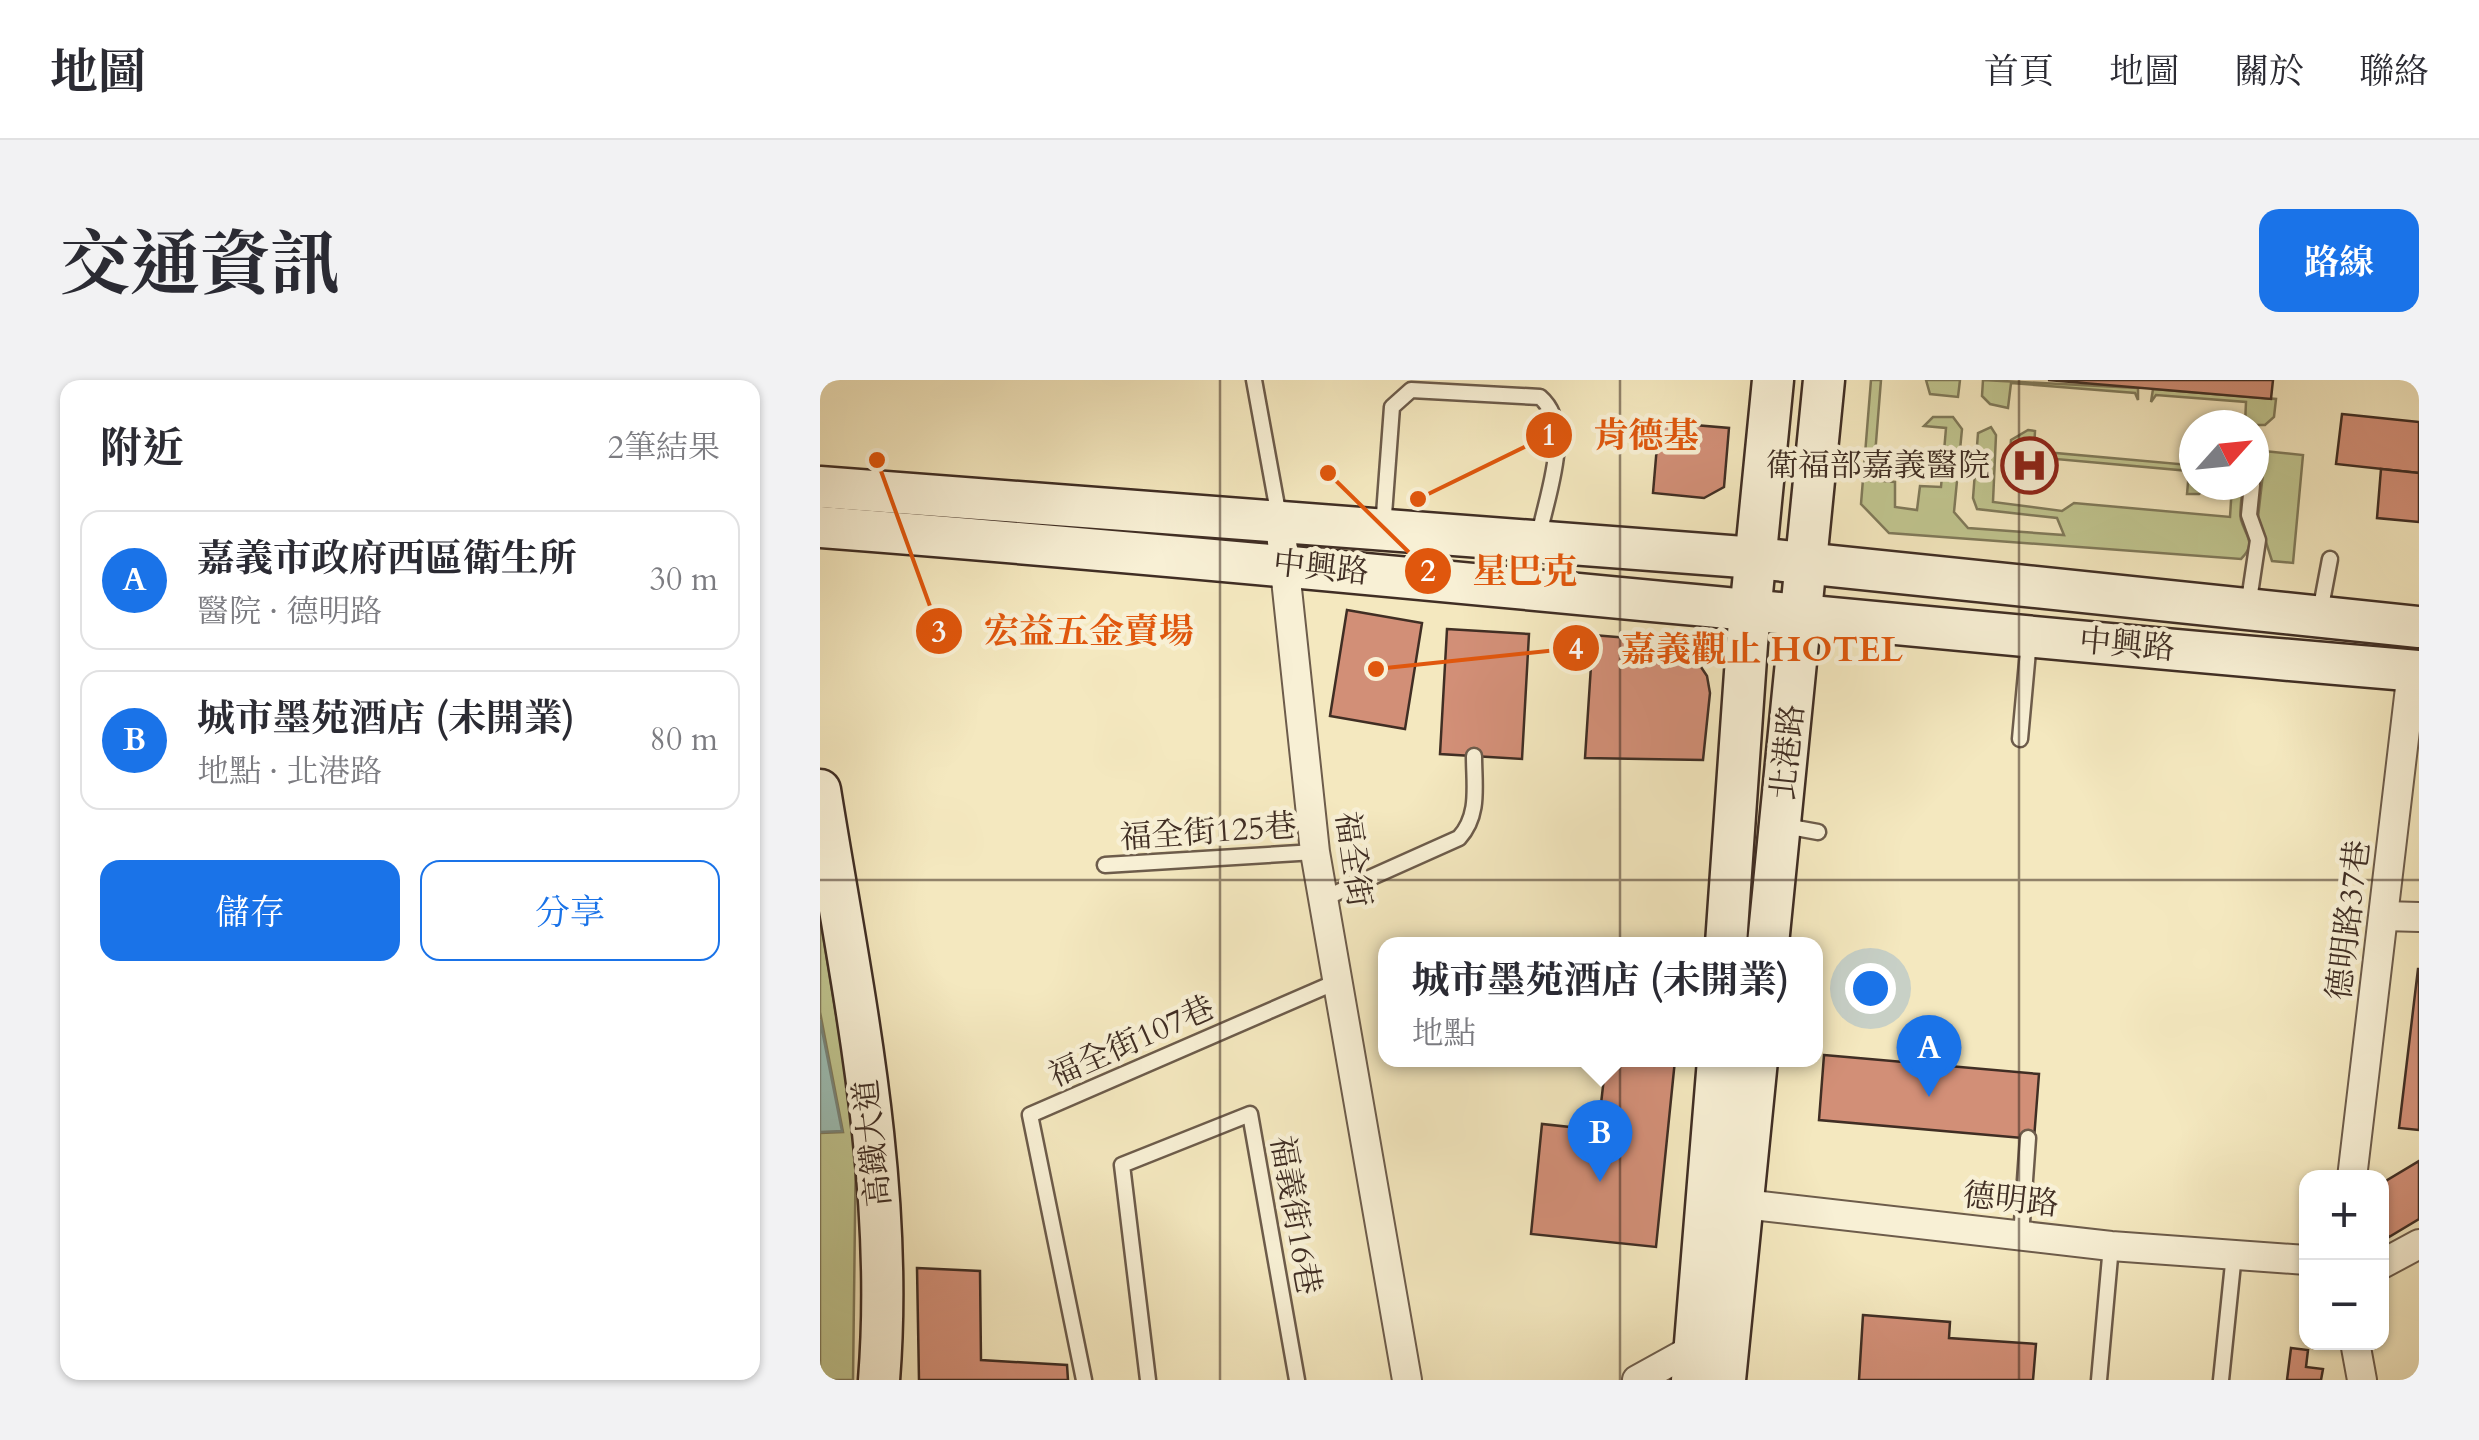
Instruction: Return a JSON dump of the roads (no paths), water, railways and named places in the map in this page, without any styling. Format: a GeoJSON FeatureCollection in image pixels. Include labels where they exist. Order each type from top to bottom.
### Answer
{"type":"FeatureCollection","features":[{"type":"Feature","properties":{"kind":"street","name":"北港路"},"geometry":{"type":"LineString","coordinates":[[1727,937],[1750,611],[1773,380]]}},
{"type":"Feature","properties":{"kind":"street","name":"北港路"},"geometry":{"type":"LineString","coordinates":[[1770,937],[1799,829],[1800,616],[1824,380]]}},
{"type":"Feature","properties":{"kind":"street","name":"中興路"},"geometry":{"type":"LineString","coordinates":[[820,487],[1756,558],[2419,627]]}},
{"type":"Feature","properties":{"kind":"street","name":"福全街"},"geometry":{"type":"LineString","coordinates":[[1280,523],[1315,852],[1406,1380]]}},
{"type":"Feature","properties":{"kind":"street","name":"中興路"},"geometry":{"type":"LineString","coordinates":[[820,527],[1285,563],[1800,616],[2416,671]]}},
{"type":"Feature","properties":{"kind":"street","name":"德明路37巷"},"geometry":{"type":"LineString","coordinates":[[2353,1170],[2416,671]]}},
{"type":"Feature","properties":{"kind":"street","name":"高鐵大道"},"geometry":{"type":"LineString","coordinates":[[820,790],[866,1076],[878,1178],[882,1320],[879,1380]]}},
{"type":"Feature","properties":{"kind":"street"},"geometry":{"type":"LineString","coordinates":[[2384,916],[2419,917]]}},
{"type":"Feature","properties":{"kind":"street"},"geometry":{"type":"LineString","coordinates":[[1718,1067],[1725,1202],[1726,1380]]}},
{"type":"Feature","properties":{"kind":"street"},"geometry":{"type":"LineString","coordinates":[[1637,1380],[1694,1364],[1755,1067]]}},
{"type":"Feature","properties":{"kind":"street","name":"德明路"},"geometry":{"type":"LineString","coordinates":[[1725,1202],[2111,1246],[2299,1259]]}},
{"type":"Feature","properties":{"kind":"street"},"geometry":{"type":"LineString","coordinates":[[2389,1260],[2419,1244]]}},
{"type":"Feature","properties":{"kind":"street"},"geometry":{"type":"LineString","coordinates":[[2356,1350],[2362,1380]]}},
{"type":"Feature","properties":{"kind":"lane"},"geometry":{"type":"LineString","coordinates":[[1254,380],[1280,523]]}},
{"type":"Feature","properties":{"kind":"lane"},"geometry":{"type":"LineString","coordinates":[[1382,530],[1390,420],[1400,397],[1411,390],[1540,397],[1554,409],[1558,427],[1538,542]]}},
{"type":"Feature","properties":{"kind":"lane"},"geometry":{"type":"LineString","coordinates":[[2247,610],[2258,540],[2248,515],[2250,500]]}},
{"type":"Feature","properties":{"kind":"lane"},"geometry":{"type":"LineString","coordinates":[[2320,617],[2330,559]]}},
{"type":"Feature","properties":{"kind":"lane"},"geometry":{"type":"LineString","coordinates":[[2020,739],[2030,635]]}},
{"type":"Feature","properties":{"kind":"lane"},"geometry":{"type":"LineString","coordinates":[[1325,898],[1459,838],[1470,827],[1475,810],[1474,756]]}},
{"type":"Feature","properties":{"kind":"lane","name":"福全街125巷"},"geometry":{"type":"LineString","coordinates":[[1105,865],[1315,852]]}},
{"type":"Feature","properties":{"kind":"lane","name":"福全街107巷"},"geometry":{"type":"LineString","coordinates":[[1084,1380],[1030,1115],[1336,982]]}},
{"type":"Feature","properties":{"kind":"lane","name":"福義街16巷"},"geometry":{"type":"LineString","coordinates":[[1148,1380],[1122,1165],[1250,1114],[1297,1380]]}},
{"type":"Feature","properties":{"kind":"lane"},"geometry":{"type":"LineString","coordinates":[[2020,1236],[2028,1138]]}},
{"type":"Feature","properties":{"kind":"lane"},"geometry":{"type":"LineString","coordinates":[[2099,1380],[2111,1246]]}},
{"type":"Feature","properties":{"kind":"lane"},"geometry":{"type":"LineString","coordinates":[[2222,1380],[2234,1254]]}},
{"type":"Feature","properties":{"kind":"water"},"geometry":{"type":"Polygon","coordinates":[[[820,1020],[822,1030],[842,1131],[820,1132],[820,1020]]]}},
{"type":"Feature","properties":{"kind":"place","name":"宏益五金賣場"},"geometry":{"type":"Point","coordinates":[877,460]}},
{"type":"Feature","properties":{"kind":"place","name":"衛福部嘉義醫院"},"geometry":{"type":"Point","coordinates":[2029,465]}},
{"type":"Feature","properties":{"kind":"place","name":"星巴克"},"geometry":{"type":"Point","coordinates":[1328,473]}},
{"type":"Feature","properties":{"kind":"place","name":"肯德基"},"geometry":{"type":"Point","coordinates":[1418,499]}},
{"type":"Feature","properties":{"kind":"place","name":"嘉義觀止 HOTEL"},"geometry":{"type":"Point","coordinates":[1376,669]}},
{"type":"Feature","properties":{"kind":"place","name":"嘉義市政府西區衛生所"},"geometry":{"type":"Point","coordinates":[1929,1097]}},
{"type":"Feature","properties":{"kind":"place","name":"城市墨苑酒店 (未開業)"},"geometry":{"type":"Point","coordinates":[1600,1182]}}]}
